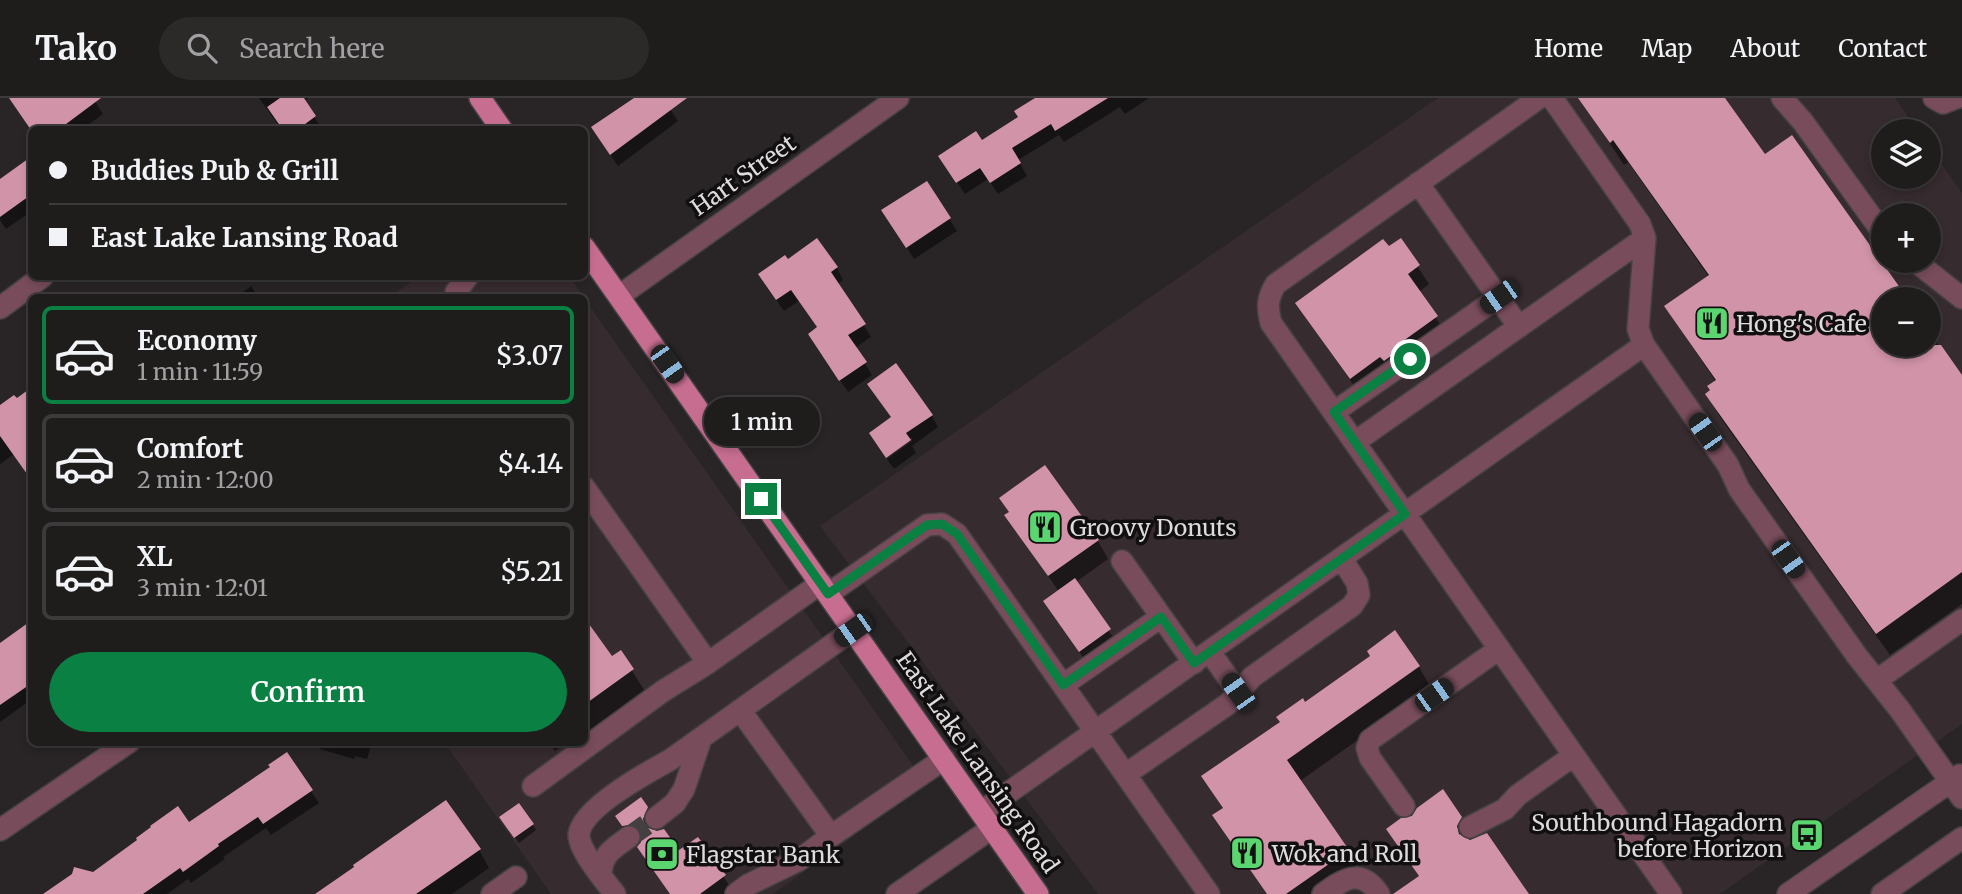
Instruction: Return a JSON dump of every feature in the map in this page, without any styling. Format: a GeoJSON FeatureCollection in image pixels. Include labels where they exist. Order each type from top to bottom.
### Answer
{"type":"FeatureCollection","features":[{"type":"Feature","properties":{"kind":"main road"},"geometry":{"type":"LineString","coordinates":[[480,98],[499,126]]}},
{"type":"Feature","properties":{"kind":"main road","name":"East Lake Lansing Road"},"geometry":{"type":"LineString","coordinates":[[588,253],[1038,894]]}},
{"type":"Feature","properties":{"kind":"street","name":"Hart Street"},"geometry":{"type":"LineString","coordinates":[[619,296],[898,98]]}},
{"type":"Feature","properties":{"kind":"street"},"geometry":{"type":"LineString","coordinates":[[1539,98],[1276,284],[1269,295],[1267,308],[1271,323],[1671,894]]}},
{"type":"Feature","properties":{"kind":"street"},"geometry":{"type":"LineString","coordinates":[[1552,98],[1640,224],[1645,238],[1638,329],[1644,345],[1728,465],[1739,489],[1857,656],[1958,785],[1788,894]]}},
{"type":"Feature","properties":{"kind":"street"},"geometry":{"type":"LineString","coordinates":[[1782,98],[1803,122],[1871,216]]}},
{"type":"Feature","properties":{"kind":"street"},"geometry":{"type":"LineString","coordinates":[[1934,98],[1942,103],[1956,98]]}},
{"type":"Feature","properties":{"kind":"street"},"geometry":{"type":"LineString","coordinates":[[1418,183],[1519,327]]}},
{"type":"Feature","properties":{"kind":"street"},"geometry":{"type":"LineString","coordinates":[[1355,442],[1645,238]]}},
{"type":"Feature","properties":{"kind":"street"},"geometry":{"type":"LineString","coordinates":[[1930,273],[1962,298]]}},
{"type":"Feature","properties":{"kind":"street"},"geometry":{"type":"LineString","coordinates":[[0,308],[38,280]]}},
{"type":"Feature","properties":{"kind":"street"},"geometry":{"type":"LineString","coordinates":[[1334,412],[1499,297]]}},
{"type":"Feature","properties":{"kind":"street"},"geometry":{"type":"LineString","coordinates":[[897,894],[1096,733],[1644,345]]}},
{"type":"Feature","properties":{"kind":"street"},"geometry":{"type":"LineString","coordinates":[[588,493],[708,663]]}},
{"type":"Feature","properties":{"kind":"street"},"geometry":{"type":"LineString","coordinates":[[588,746],[663,691],[824,589],[927,525],[942,524],[957,534],[1209,894]]}},
{"type":"Feature","properties":{"kind":"street"},"geometry":{"type":"LineString","coordinates":[[1126,774],[1228,704],[1252,677],[1352,606],[1359,595],[1357,583],[1342,559]]}},
{"type":"Feature","properties":{"kind":"street"},"geometry":{"type":"LineString","coordinates":[[1122,561],[1161,617],[1238,692]]}},
{"type":"Feature","properties":{"kind":"street"},"geometry":{"type":"LineString","coordinates":[[1063,685],[1161,617]]}},
{"type":"Feature","properties":{"kind":"street"},"geometry":{"type":"LineString","coordinates":[[1877,680],[1962,620]]}},
{"type":"Feature","properties":{"kind":"street"},"geometry":{"type":"LineString","coordinates":[[615,894],[582,848],[579,835],[590,813],[645,773],[701,739],[853,630]]}},
{"type":"Feature","properties":{"kind":"street"},"geometry":{"type":"LineString","coordinates":[[1404,806],[1370,758],[1367,748],[1370,740],[1499,649]]}},
{"type":"Feature","properties":{"kind":"street"},"geometry":{"type":"LineString","coordinates":[[740,710],[831,836]]}},
{"type":"Feature","properties":{"kind":"street"},"geometry":{"type":"LineString","coordinates":[[656,818],[675,803],[684,789],[701,739]]}},
{"type":"Feature","properties":{"kind":"street"},"geometry":{"type":"LineString","coordinates":[[0,830],[123,746]]}},
{"type":"Feature","properties":{"kind":"street"},"geometry":{"type":"LineString","coordinates":[[533,786],[588,746]]}},
{"type":"Feature","properties":{"kind":"street"},"geometry":{"type":"LineString","coordinates":[[1470,827],[1505,809],[1518,795],[1573,756]]}},
{"type":"Feature","properties":{"kind":"street"},"geometry":{"type":"LineString","coordinates":[[736,894],[748,885],[799,860],[944,759]]}},
{"type":"Feature","properties":{"kind":"street"},"geometry":{"type":"LineString","coordinates":[[601,875],[602,862],[608,853],[629,837]]}},
{"type":"Feature","properties":{"kind":"street"},"geometry":{"type":"LineString","coordinates":[[1882,894],[1962,838]]}},
{"type":"Feature","properties":{"kind":"street"},"geometry":{"type":"LineString","coordinates":[[492,894],[516,877]]}},
{"type":"Feature","properties":{"kind":"street"},"geometry":{"type":"LineString","coordinates":[[1323,894],[1343,880],[1357,878],[1367,880],[1379,894]]}},
{"type":"Feature","properties":{"kind":"shaded area"},"geometry":{"type":"Polygon","coordinates":[[[1438,98],[1895,98],[1910,119],[1871,119],[1871,189],[1941,189],[1941,163],[1962,193],[1962,724],[1720,894],[1098,894],[820,526],[1438,98]]]}},
{"type":"Feature","properties":{"kind":"shaded area"},"geometry":{"type":"Polygon","coordinates":[[[414,280],[573,280],[581,294],[394,294],[414,280]]]}},
{"type":"Feature","properties":{"kind":"shaded area"},"geometry":{"type":"Polygon","coordinates":[[[588,304],[926,784],[773,894],[551,894],[447,746],[588,746],[588,304]]]}},
{"type":"Feature","properties":{"kind":"building"},"geometry":{"type":"Polygon","coordinates":[[[9,98],[101,98],[63,126],[28,126],[9,98]]]}},
{"type":"Feature","properties":{"kind":"building"},"geometry":{"type":"Polygon","coordinates":[[[280,98],[304,98],[316,116],[302,126],[280,126],[267,107],[280,98]]]}},
{"type":"Feature","properties":{"kind":"building"},"geometry":{"type":"Polygon","coordinates":[[[634,98],[687,98],[610,155],[591,127],[634,98]]]}},
{"type":"Feature","properties":{"kind":"building"},"geometry":{"type":"Polygon","coordinates":[[[1035,98],[1108,98],[1055,131],[1051,124],[1012,148],[1021,163],[990,183],[980,168],[956,183],[938,156],[976,131],[982,140],[1018,117],[1014,111],[1035,98]]]}},
{"type":"Feature","properties":{"kind":"building"},"geometry":{"type":"Polygon","coordinates":[[[1578,98],[1725,98],[1765,154],[1792,135],[1871,247],[1871,273],[1890,273],[1900,287],[1871,287],[1871,357],[1941,357],[1941,345],[1962,375],[1962,572],[1876,634],[1705,394],[1710,390],[1707,386],[1716,380],[1664,306],[1709,275],[1613,140],[1610,143],[1578,98]]]}},
{"type":"Feature","properties":{"kind":"building"},"geometry":{"type":"Polygon","coordinates":[[[28,159],[28,197],[0,217],[0,179],[28,159]]]}},
{"type":"Feature","properties":{"kind":"building"},"geometry":{"type":"Polygon","coordinates":[[[927,181],[951,218],[906,248],[881,210],[927,181]]]}},
{"type":"Feature","properties":{"kind":"building"},"geometry":{"type":"Polygon","coordinates":[[[817,238],[838,267],[831,272],[866,324],[848,335],[867,362],[839,381],[808,334],[817,327],[791,290],[776,300],[758,274],[785,255],[788,259],[817,238]]]}},
{"type":"Feature","properties":{"kind":"building"},"geometry":{"type":"Polygon","coordinates":[[[1401,238],[1420,265],[1408,274],[1438,316],[1399,344],[1402,348],[1384,361],[1380,357],[1350,379],[1295,303],[1383,239],[1389,246],[1401,238]]]}},
{"type":"Feature","properties":{"kind":"building"},"geometry":{"type":"Polygon","coordinates":[[[896,363],[933,415],[906,433],[911,440],[886,458],[869,433],[891,417],[867,384],[896,363]]]}},
{"type":"Feature","properties":{"kind":"building"},"geometry":{"type":"Polygon","coordinates":[[[28,390],[28,475],[0,436],[0,405],[14,395],[17,398],[28,390]]]}},
{"type":"Feature","properties":{"kind":"building"},"geometry":{"type":"Polygon","coordinates":[[[1045,465],[1099,540],[1048,576],[1004,515],[1009,512],[999,498],[1045,465]]]}},
{"type":"Feature","properties":{"kind":"building"},"geometry":{"type":"Polygon","coordinates":[[[1075,578],[1111,629],[1079,652],[1043,601],[1075,578]]]}},
{"type":"Feature","properties":{"kind":"building"},"geometry":{"type":"Polygon","coordinates":[[[28,623],[28,686],[0,705],[0,643],[28,623]]]}},
{"type":"Feature","properties":{"kind":"building"},"geometry":{"type":"Polygon","coordinates":[[[588,623],[612,656],[621,650],[634,669],[588,702],[588,623]]]}},
{"type":"Feature","properties":{"kind":"building"},"geometry":{"type":"Polygon","coordinates":[[[1395,630],[1420,666],[1287,760],[1349,850],[1286,894],[1267,894],[1212,815],[1223,808],[1201,776],[1280,722],[1276,717],[1303,698],[1305,702],[1370,656],[1367,651],[1395,630]]]}},
{"type":"Feature","properties":{"kind":"building"},"geometry":{"type":"Polygon","coordinates":[[[287,752],[313,790],[263,824],[258,817],[183,872],[180,868],[143,894],[43,894],[72,874],[74,867],[93,872],[178,806],[189,822],[270,767],[268,765],[287,752]]]}},
{"type":"Feature","properties":{"kind":"building"},"geometry":{"type":"Polygon","coordinates":[[[1443,789],[1462,817],[1457,826],[1459,834],[1470,840],[1487,833],[1529,894],[1393,894],[1419,876],[1386,829],[1401,818],[1412,816],[1417,808],[1443,789]]]}},
{"type":"Feature","properties":{"kind":"building"},"geometry":{"type":"Polygon","coordinates":[[[641,797],[648,807],[643,819],[646,827],[657,831],[664,829],[679,850],[698,837],[726,875],[700,894],[670,894],[637,847],[641,842],[640,830],[634,825],[622,826],[615,816],[641,797]]]}},
{"type":"Feature","properties":{"kind":"building"},"geometry":{"type":"Polygon","coordinates":[[[446,800],[481,849],[416,894],[315,894],[354,867],[353,865],[446,800]]]}},
{"type":"Feature","properties":{"kind":"building"},"geometry":{"type":"Polygon","coordinates":[[[519,803],[534,824],[514,838],[499,817],[519,803]]]}},
{"type":"Feature","properties":{"kind":"tunnel"},"geometry":{"type":"LineString","coordinates":[[629,837],[656,818]]}},
{"type":"Feature","properties":{"kind":"place","name":"Hong's Cafe"},"geometry":{"type":"Point","coordinates":[1712,323]}},
{"type":"Feature","properties":{"kind":"place","name":"Groovy Donuts"},"geometry":{"type":"Point","coordinates":[1045,527]}},
{"type":"Feature","properties":{"kind":"place","name":"Southbound Hagadorn before Horizon"},"geometry":{"type":"Point","coordinates":[1807,835]}},
{"type":"Feature","properties":{"kind":"place","name":"Wok and Roll"},"geometry":{"type":"Point","coordinates":[1247,853]}},
{"type":"Feature","properties":{"kind":"place","name":"Flagstar Bank"},"geometry":{"type":"Point","coordinates":[662,854]}},
{"type":"Feature","properties":{"kind":"route"},"geometry":{"type":"LineString","coordinates":[[761,499],[828,594],[927,525],[942,524],[957,534],[1063,685],[1161,617],[1194,663],[1405,514],[1334,412],[1410,359]]}}]}
